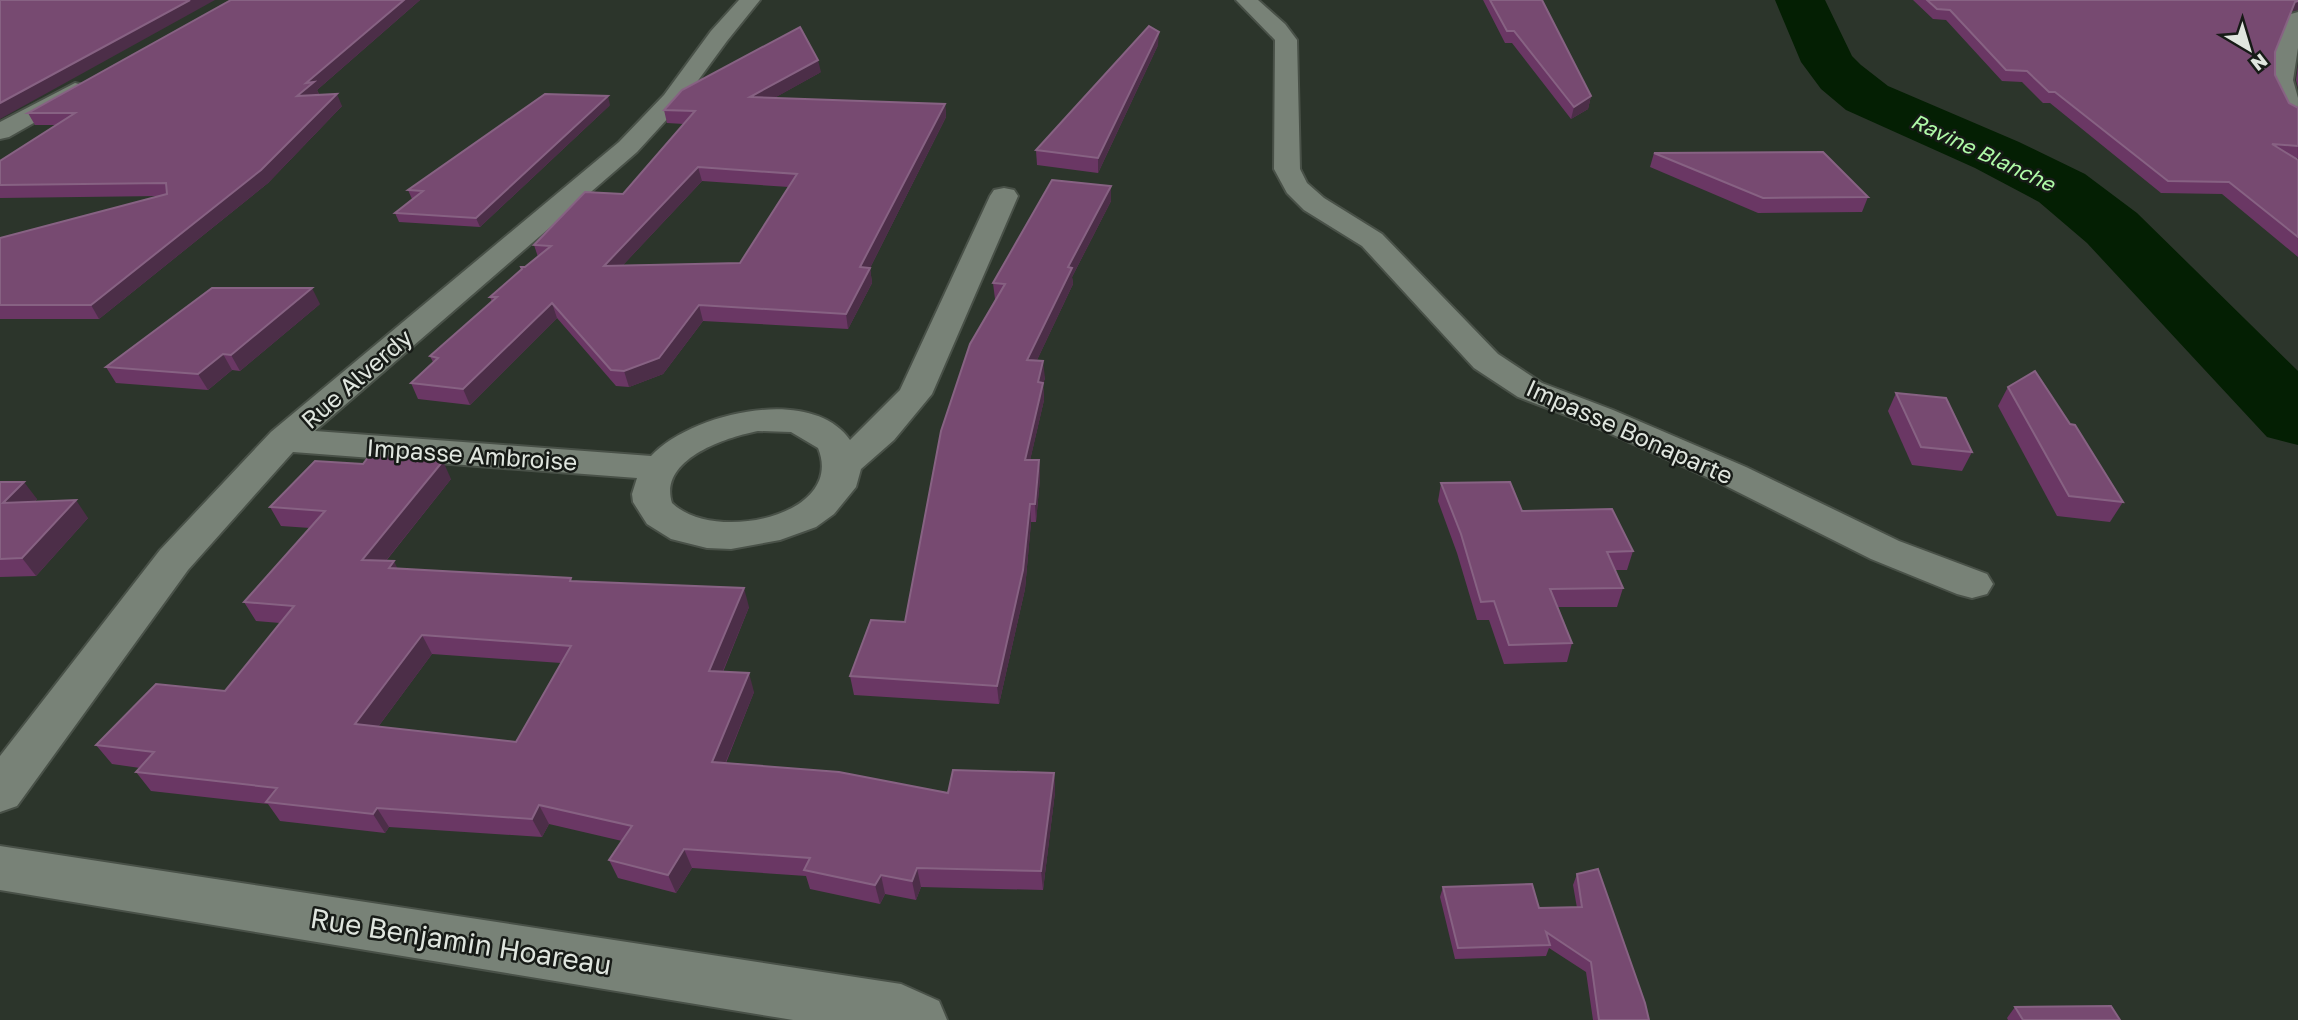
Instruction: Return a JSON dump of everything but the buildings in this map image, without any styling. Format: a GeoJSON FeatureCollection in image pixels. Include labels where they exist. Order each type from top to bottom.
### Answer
{"type":"FeatureCollection","features":[{"type":"Feature","properties":{"kind":"street","name":"Rue Alverdy"},"geometry":{"type":"LineString","coordinates":[[0,792],[174,560],[284,440],[628,148],[672,100],[719,36],[750,0]]}},
{"type":"Feature","properties":{"kind":"street","name":"Impasse Bonaparte"},"geometry":{"type":"LineString","coordinates":[[1246,0],[1278,28],[1286,40],[1287,169],[1296,187],[1314,204],[1372,240],[1486,361],[1530,390],[1613,422],[1734,475],[1885,550],[1972,584]]}},
{"type":"Feature","properties":{"kind":"street"},"geometry":{"type":"LineString","coordinates":[[2298,18],[2279,76],[2287,103],[2298,114]]}},
{"type":"Feature","properties":{"kind":"street"},"geometry":{"type":"LineString","coordinates":[[0,132],[94,79]]}},
{"type":"Feature","properties":{"kind":"street"},"geometry":{"type":"LineString","coordinates":[[843,465],[833,441],[806,426],[765,421],[711,432],[680,447],[660,468],[651,496],[657,512],[679,529],[712,537],[747,536],[789,524],[819,507],[833,493],[843,465],[881,432],[915,394],[1004,196]]}},
{"type":"Feature","properties":{"kind":"street","name":"Impasse Ambroise"},"geometry":{"type":"LineString","coordinates":[[284,440],[660,468]]}},
{"type":"Feature","properties":{"kind":"street","name":"Rue Benjamin Hoareau"},"geometry":{"type":"LineString","coordinates":[[0,868],[906,1017]]}},
{"type":"Feature","properties":{"kind":"waterway","name":"Ravine Blanche"},"geometry":{"type":"LineString","coordinates":[[1800,0],[1828,62],[1841,77],[1867,98],[1997,155],[2062,188],[2112,228],[2298,419]]}}]}
